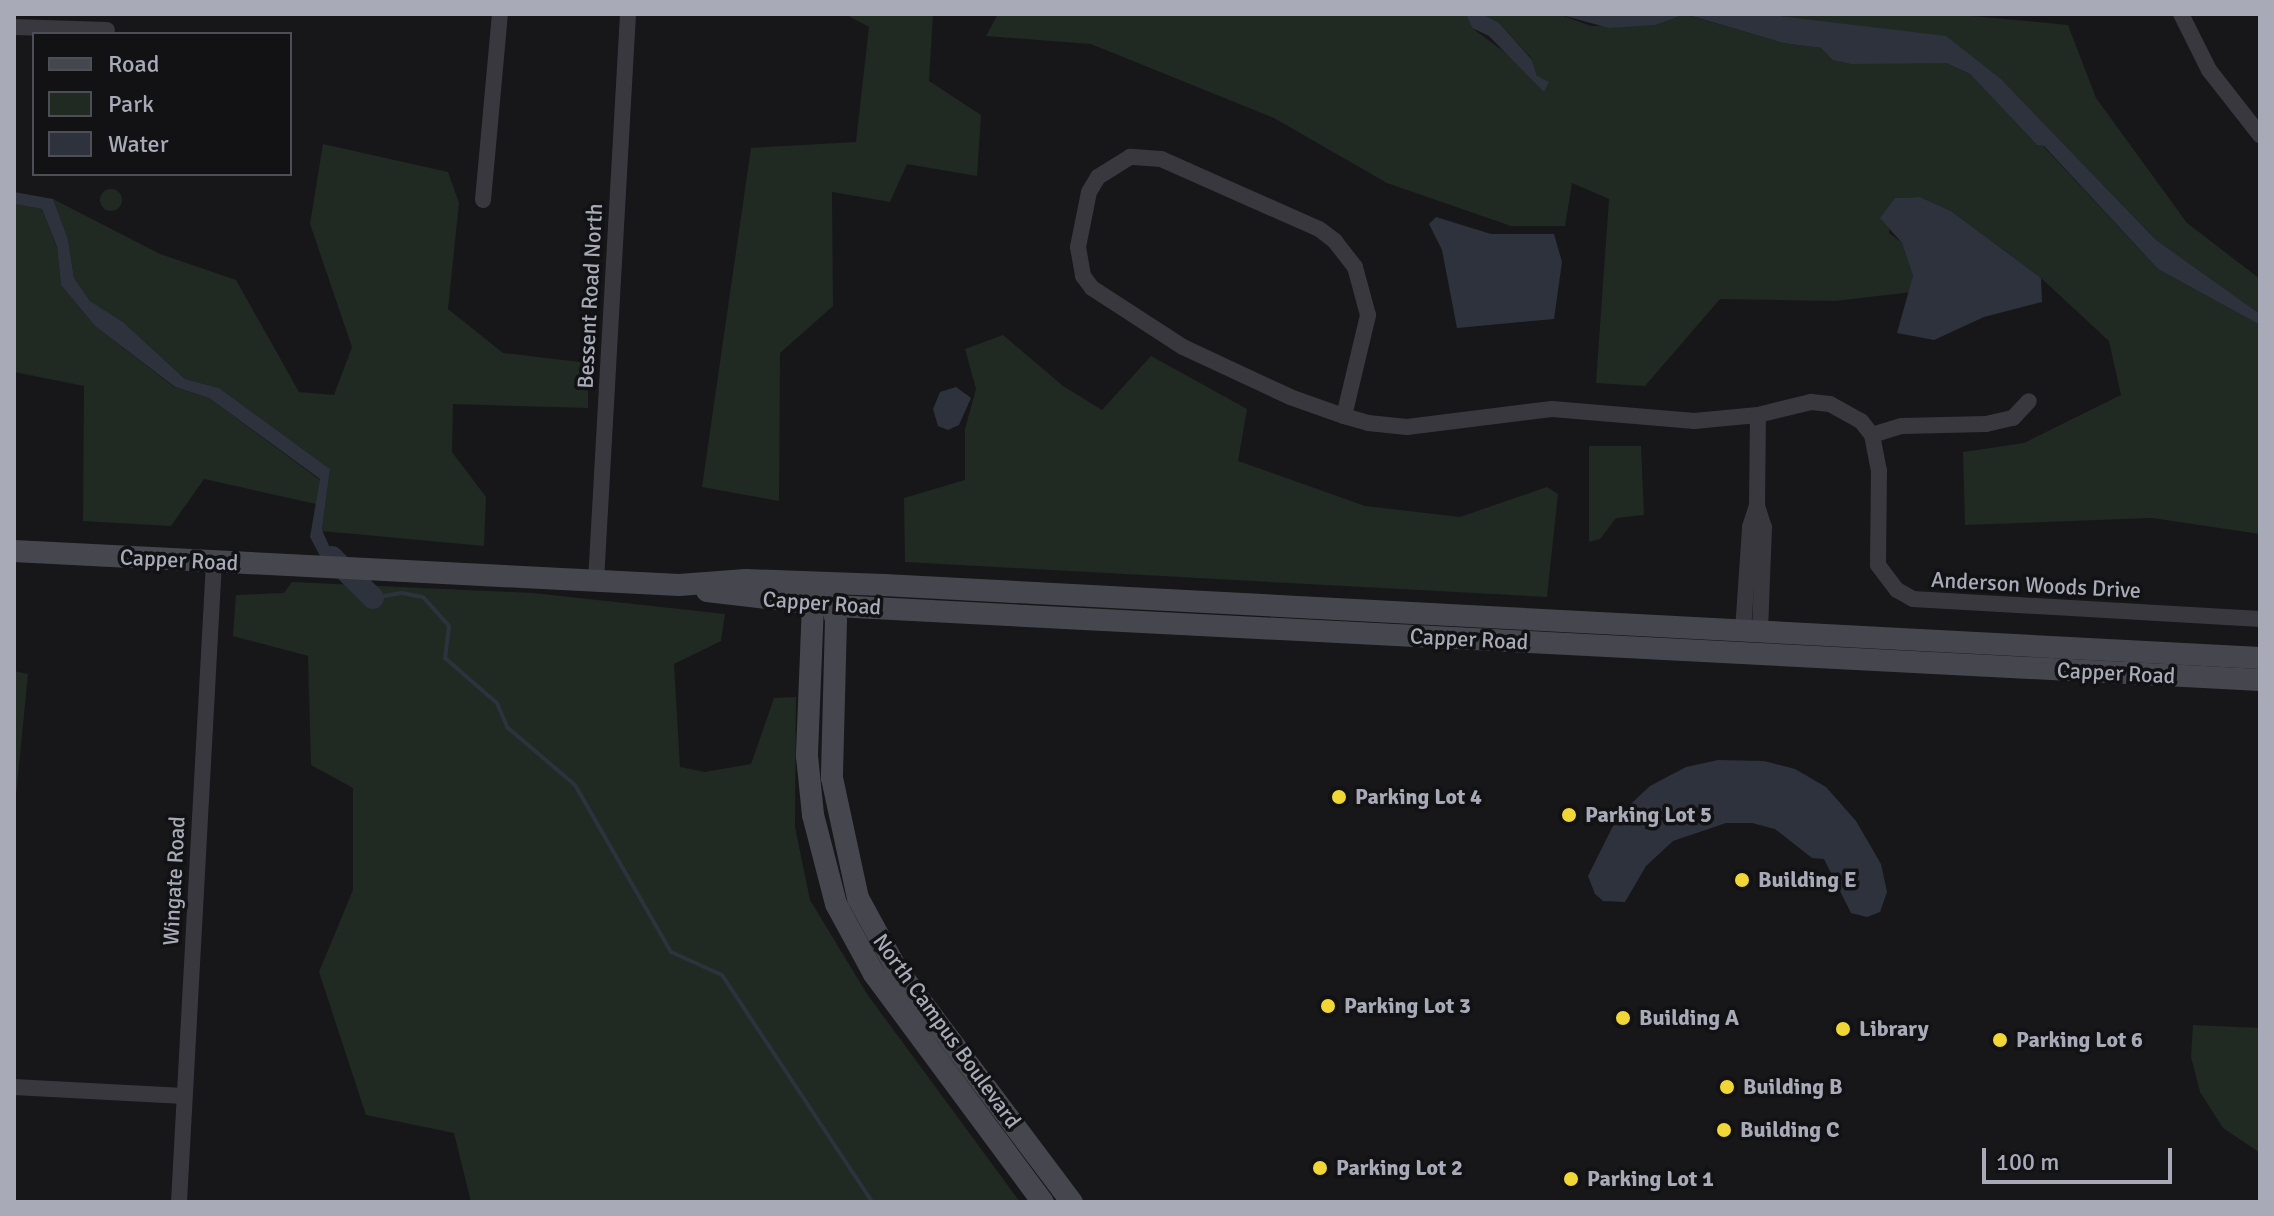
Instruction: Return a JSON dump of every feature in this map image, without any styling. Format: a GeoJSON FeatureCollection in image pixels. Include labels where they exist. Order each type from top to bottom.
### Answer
{"type":"FeatureCollection","features":[{"type":"Feature","properties":{"kind":"street"},"geometry":{"type":"LineString","coordinates":[[483,200],[500,14]]}},
{"type":"Feature","properties":{"kind":"street","name":"Bessent Road North"},"geometry":{"type":"LineString","coordinates":[[596,581],[628,14]]}},
{"type":"Feature","properties":{"kind":"street"},"geometry":{"type":"LineString","coordinates":[[2181,14],[2209,70],[2260,135]]}},
{"type":"Feature","properties":{"kind":"street"},"geometry":{"type":"LineString","coordinates":[[14,27],[107,26]]}},
{"type":"Feature","properties":{"kind":"street"},"geometry":{"type":"LineString","coordinates":[[1344,416],[1368,315],[1355,267],[1335,241],[1319,229],[1161,159],[1130,157],[1098,177],[1089,192],[1078,247],[1092,288],[1197,354],[1344,416],[1407,427],[1571,408],[1662,420],[1758,415],[1811,402],[1830,404],[1861,421],[1872,435],[1911,425],[1986,424],[2013,418],[2029,401]]}},
{"type":"Feature","properties":{"kind":"street"},"geometry":{"type":"LineString","coordinates":[[1751,631],[1754,577],[1764,527],[1757,506],[1758,415]]}},
{"type":"Feature","properties":{"kind":"street","name":"Anderson Woods Drive"},"geometry":{"type":"LineString","coordinates":[[1872,435],[1879,470],[1878,565],[1897,590],[1913,599],[2260,619]]}},
{"type":"Feature","properties":{"kind":"street","name":"Capper Road"},"geometry":{"type":"LineString","coordinates":[[14,551],[679,585],[823,582],[2260,658]]}},
{"type":"Feature","properties":{"kind":"street","name":"Wingate Road"},"geometry":{"type":"LineString","coordinates":[[179,1202],[214,562]]}},
{"type":"Feature","properties":{"kind":"street","name":"North Campus Boulevard"},"geometry":{"type":"LineString","coordinates":[[823,582],[838,872],[836,904],[874,974],[1043,1202]]}},
{"type":"Feature","properties":{"kind":"street","name":"Capper Road"},"geometry":{"type":"LineString","coordinates":[[679,585],[824,605],[2260,680]]}},
{"type":"Feature","properties":{"kind":"street","name":"North Campus Boulevard"},"geometry":{"type":"LineString","coordinates":[[838,872],[882,947],[1072,1202]]}},
{"type":"Feature","properties":{"kind":"street"},"geometry":{"type":"LineString","coordinates":[[14,1087],[184,1096]]}},
{"type":"Feature","properties":{"kind":"street"},"geometry":{"type":"LineString","coordinates":[[976,1114],[995,1099]]}},
{"type":"Feature","properties":{"kind":"green space"},"geometry":{"type":"Polygon","coordinates":[[[845,14],[933,14],[929,81],[981,115],[977,176],[907,164],[890,202],[832,192],[833,306],[780,353],[779,501],[702,487],[751,148],[856,142],[869,27],[845,14]]]}},
{"type":"Feature","properties":{"kind":"green space"},"geometry":{"type":"Polygon","coordinates":[[[998,14],[1466,14],[1472,28],[1537,76],[1532,59],[1499,23],[1483,14],[1558,14],[1591,26],[1656,25],[1684,14],[1783,43],[1821,48],[1833,59],[1946,63],[1970,74],[2037,145],[2043,146],[2158,269],[2260,325],[2260,534],[2152,518],[1965,525],[1963,452],[2024,443],[2121,395],[2109,341],[2041,278],[1951,211],[1920,197],[1895,198],[1889,233],[1902,243],[1913,276],[1912,292],[1835,301],[1720,299],[1645,386],[1596,383],[1609,199],[1572,183],[1565,226],[1511,226],[1387,183],[1274,118],[1091,44],[986,36],[998,14]]]}},
{"type":"Feature","properties":{"kind":"green space"},"geometry":{"type":"Polygon","coordinates":[[[1764,14],[1951,14],[2068,25],[2096,98],[2187,223],[2260,279],[2260,314],[2156,240],[2001,79],[1946,37],[1764,14]]]}},
{"type":"Feature","properties":{"kind":"green space"},"geometry":{"type":"Polygon","coordinates":[[[323,144],[448,172],[459,203],[448,309],[503,353],[588,363],[588,408],[453,404],[452,452],[486,497],[484,546],[322,531],[330,469],[219,388],[185,379],[123,322],[90,301],[74,278],[68,239],[53,199],[160,254],[236,280],[299,392],[334,395],[352,347],[310,224],[323,144]]]}},
{"type":"Feature","properties":{"kind":"green space"},"geometry":{"type":"Polygon","coordinates":[[[107,189],[115,189],[122,200],[115,211],[107,211],[100,204],[100,196],[107,189]]]}},
{"type":"Feature","properties":{"kind":"green space"},"geometry":{"type":"Polygon","coordinates":[[[14,204],[42,209],[57,248],[61,285],[95,326],[174,387],[209,398],[320,480],[316,504],[204,479],[171,526],[83,521],[84,386],[14,372],[14,204]]]}},
{"type":"Feature","properties":{"kind":"green space"},"geometry":{"type":"Polygon","coordinates":[[[1003,335],[1063,386],[1102,410],[1151,356],[1247,409],[1238,461],[1365,506],[1460,517],[1547,487],[1558,494],[1547,597],[905,562],[904,498],[965,480],[965,429],[976,389],[965,349],[1003,335]]]}},
{"type":"Feature","properties":{"kind":"green space"},"geometry":{"type":"Polygon","coordinates":[[[1589,446],[1641,446],[1644,515],[1616,518],[1600,539],[1589,542],[1589,446]]]}},
{"type":"Feature","properties":{"kind":"green space"},"geometry":{"type":"Polygon","coordinates":[[[292,582],[533,593],[725,614],[721,641],[674,664],[680,767],[705,772],[751,764],[774,698],[796,697],[795,827],[810,900],[867,994],[1020,1202],[471,1202],[454,1133],[366,1115],[319,972],[353,890],[353,788],[311,765],[308,656],[233,636],[236,595],[284,593],[292,582]]]}},
{"type":"Feature","properties":{"kind":"green space"},"geometry":{"type":"Polygon","coordinates":[[[14,671],[28,674],[14,816],[14,671]]]}},
{"type":"Feature","properties":{"kind":"green space"},"geometry":{"type":"Polygon","coordinates":[[[2193,1025],[2260,1028],[2260,1153],[2223,1128],[2200,1092],[2191,1057],[2193,1025]]]}},
{"type":"Feature","properties":{"kind":"water"},"geometry":{"type":"Polygon","coordinates":[[[1466,14],[1483,14],[1499,23],[1532,60],[1537,76],[1549,82],[1544,92],[1489,36],[1472,28],[1466,14]]]}},
{"type":"Feature","properties":{"kind":"water"},"geometry":{"type":"Polygon","coordinates":[[[1558,14],[1685,14],[1656,25],[1609,28],[1558,14]]]}},
{"type":"Feature","properties":{"kind":"water"},"geometry":{"type":"Polygon","coordinates":[[[1685,14],[1764,14],[1946,36],[2001,79],[2156,240],[2260,314],[2260,325],[2158,269],[2044,146],[2037,145],[1970,74],[1946,63],[1852,64],[1833,60],[1821,48],[1783,43],[1685,14]]]}},
{"type":"Feature","properties":{"kind":"water"},"geometry":{"type":"Polygon","coordinates":[[[14,192],[53,199],[68,239],[74,278],[90,301],[123,322],[185,379],[219,388],[330,469],[322,530],[334,557],[320,556],[310,537],[320,479],[209,398],[175,387],[95,326],[61,285],[57,247],[42,209],[14,204],[14,192]]]}},
{"type":"Feature","properties":{"kind":"water"},"geometry":{"type":"Polygon","coordinates":[[[1920,197],[1951,211],[2041,278],[2042,302],[1984,317],[1934,340],[1897,333],[1913,276],[1902,243],[1880,218],[1895,198],[1920,197]]]}},
{"type":"Feature","properties":{"kind":"water"},"geometry":{"type":"Polygon","coordinates":[[[1436,217],[1491,234],[1554,234],[1562,262],[1554,319],[1457,328],[1442,250],[1429,224],[1436,217]]]}},
{"type":"Feature","properties":{"kind":"water"},"geometry":{"type":"Polygon","coordinates":[[[956,387],[971,398],[959,425],[948,430],[938,426],[933,409],[940,392],[956,387]]]}},
{"type":"Feature","properties":{"kind":"water"},"geometry":{"type":"Polygon","coordinates":[[[1718,760],[1764,761],[1795,769],[1826,787],[1856,821],[1881,864],[1887,892],[1880,912],[1867,917],[1851,913],[1824,859],[1812,858],[1775,829],[1752,823],[1726,823],[1673,841],[1646,866],[1625,902],[1603,901],[1595,894],[1588,876],[1618,816],[1650,786],[1686,767],[1718,760]]]}},
{"type":"Feature","properties":{"kind":"waterway"},"geometry":{"type":"LineString","coordinates":[[332,557],[373,598]]}},
{"type":"Feature","properties":{"kind":"waterway"},"geometry":{"type":"LineString","coordinates":[[373,598],[402,593],[423,597],[449,626],[445,658],[497,703],[507,727],[575,785],[671,952],[722,975],[872,1202]]}},
{"type":"Feature","properties":{"kind":"place","name":"Parking Lot 4"},"geometry":{"type":"Point","coordinates":[1339,797]}},
{"type":"Feature","properties":{"kind":"place","name":"Parking Lot 5"},"geometry":{"type":"Point","coordinates":[1569,815]}},
{"type":"Feature","properties":{"kind":"place","name":"Building E"},"geometry":{"type":"Point","coordinates":[1742,880]}},
{"type":"Feature","properties":{"kind":"place","name":"Parking Lot 3"},"geometry":{"type":"Point","coordinates":[1328,1006]}},
{"type":"Feature","properties":{"kind":"place","name":"Building A"},"geometry":{"type":"Point","coordinates":[1623,1018]}},
{"type":"Feature","properties":{"kind":"place","name":"Library"},"geometry":{"type":"Point","coordinates":[1843,1029]}},
{"type":"Feature","properties":{"kind":"place","name":"Parking Lot 6"},"geometry":{"type":"Point","coordinates":[2000,1040]}},
{"type":"Feature","properties":{"kind":"place","name":"Building B"},"geometry":{"type":"Point","coordinates":[1727,1087]}},
{"type":"Feature","properties":{"kind":"place","name":"Building C"},"geometry":{"type":"Point","coordinates":[1724,1130]}},
{"type":"Feature","properties":{"kind":"place","name":"Parking Lot 2"},"geometry":{"type":"Point","coordinates":[1320,1168]}},
{"type":"Feature","properties":{"kind":"place","name":"Parking Lot 1"},"geometry":{"type":"Point","coordinates":[1571,1179]}}]}
